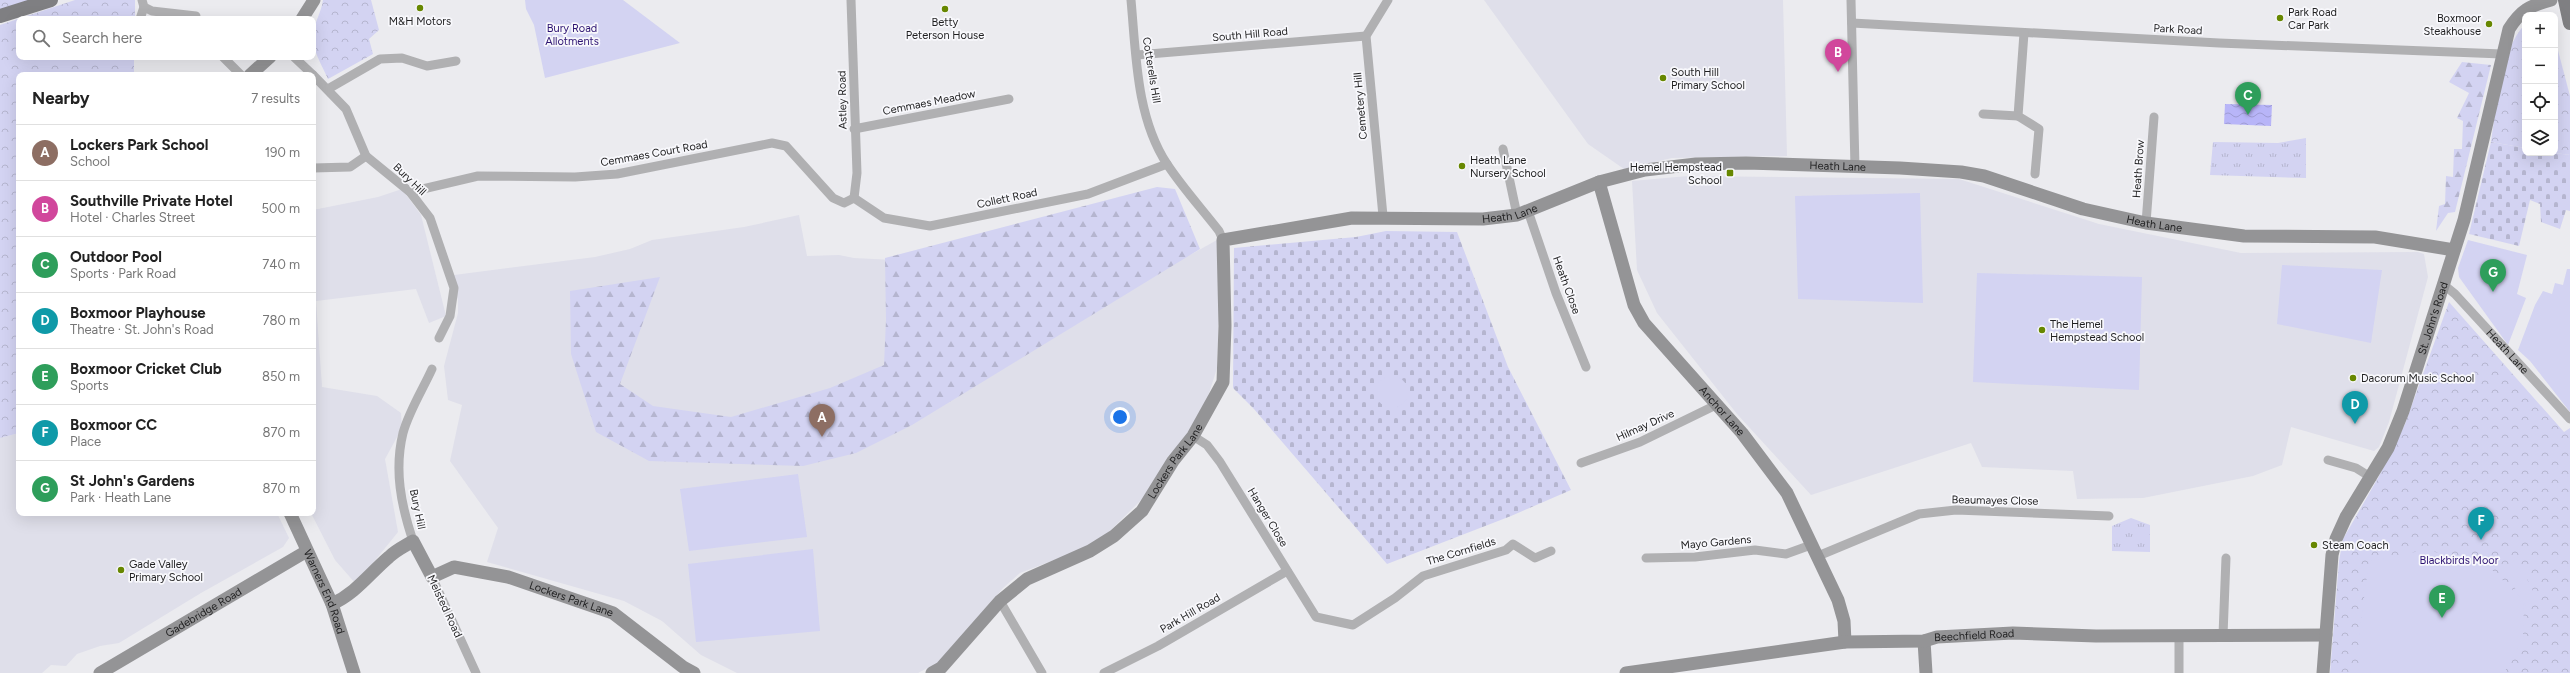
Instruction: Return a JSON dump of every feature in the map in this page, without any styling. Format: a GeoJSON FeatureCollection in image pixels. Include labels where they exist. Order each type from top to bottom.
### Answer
{"type":"FeatureCollection","features":[{"type":"Feature","properties":{"kind":"main road"},"geometry":{"type":"LineString","coordinates":[[0,16],[51,0]]}},
{"type":"Feature","properties":{"kind":"main road"},"geometry":{"type":"LineString","coordinates":[[2565,0],[2570,24]]}},
{"type":"Feature","properties":{"kind":"street"},"geometry":{"type":"LineString","coordinates":[[304,16],[314,0]]}},
{"type":"Feature","properties":{"kind":"street","name":"Astley Road"},"geometry":{"type":"LineString","coordinates":[[851,0],[856,173],[854,198]]}},
{"type":"Feature","properties":{"kind":"street","name":"Cotterells Hill"},"geometry":{"type":"LineString","coordinates":[[1131,0],[1140,89],[1149,124],[1167,164]]}},
{"type":"Feature","properties":{"kind":"street"},"geometry":{"type":"LineString","coordinates":[[1366,36],[1388,0]]}},
{"type":"Feature","properties":{"kind":"street"},"geometry":{"type":"LineString","coordinates":[[1851,0],[1855,168]]}},
{"type":"Feature","properties":{"kind":"street","name":"St. John's Road"},"geometry":{"type":"LineString","coordinates":[[2323,673],[2332,555],[2336,539],[2346,517],[2372,478],[2400,418],[2444,285],[2473,183],[2509,29],[2518,15],[2529,7],[2551,0]]}},
{"type":"Feature","properties":{"kind":"street"},"geometry":{"type":"LineString","coordinates":[[141,16],[143,4],[152,11],[196,16]]}},
{"type":"Feature","properties":{"kind":"street","name":"Park Road"},"geometry":{"type":"LineString","coordinates":[[1852,23],[2219,43],[2502,54]]}},
{"type":"Feature","properties":{"kind":"street"},"geometry":{"type":"LineString","coordinates":[[2018,116],[2024,33]]}},
{"type":"Feature","properties":{"kind":"street","name":"South Hill Road"},"geometry":{"type":"LineString","coordinates":[[1137,55],[1366,36]]}},
{"type":"Feature","properties":{"kind":"street","name":"Cemetery Hill"},"geometry":{"type":"LineString","coordinates":[[1366,36],[1383,216]]}},
{"type":"Feature","properties":{"kind":"street"},"geometry":{"type":"LineString","coordinates":[[328,89],[380,59],[402,58],[427,66],[456,61]]}},
{"type":"Feature","properties":{"kind":"street"},"geometry":{"type":"LineString","coordinates":[[226,60],[238,72]]}},
{"type":"Feature","properties":{"kind":"street"},"geometry":{"type":"LineString","coordinates":[[253,72],[267,60]]}},
{"type":"Feature","properties":{"kind":"street","name":"Bury Hill"},"geometry":{"type":"LineString","coordinates":[[297,60],[310,72]]}},
{"type":"Feature","properties":{"kind":"street","name":"Bury Hill"},"geometry":{"type":"LineString","coordinates":[[316,78],[346,109],[366,156],[410,192],[430,218],[454,288],[450,316],[439,338]]}},
{"type":"Feature","properties":{"kind":"street","name":"Cemmaes Meadow"},"geometry":{"type":"LineString","coordinates":[[854,129],[1009,99]]}},
{"type":"Feature","properties":{"kind":"street"},"geometry":{"type":"LineString","coordinates":[[1983,114],[2018,116],[2040,129],[2035,174]]}},
{"type":"Feature","properties":{"kind":"street","name":"Heath Brow"},"geometry":{"type":"LineString","coordinates":[[2146,223],[2154,116]]}},
{"type":"Feature","properties":{"kind":"street","name":"Cemmaes Court Road"},"geometry":{"type":"LineString","coordinates":[[410,192],[478,176],[575,177],[617,174],[772,143],[786,146],[833,198],[844,203],[854,198]]}},
{"type":"Feature","properties":{"kind":"street","name":"Heath Close"},"geometry":{"type":"LineString","coordinates":[[1503,149],[1522,213],[1586,367]]}},
{"type":"Feature","properties":{"kind":"street"},"geometry":{"type":"LineString","coordinates":[[316,168],[350,166],[366,156]]}},
{"type":"Feature","properties":{"kind":"street","name":"Collett Road"},"geometry":{"type":"LineString","coordinates":[[854,198],[884,218],[930,226],[1088,194],[1167,164]]}},
{"type":"Feature","properties":{"kind":"street","name":"Lockers Park Lane"},"geometry":{"type":"LineString","coordinates":[[932,673],[942,668],[1000,601],[1027,579],[1090,551],[1114,536],[1142,511],[1173,461],[1193,436],[1222,382],[1225,326],[1222,240],[1219,231],[1167,164]]}},
{"type":"Feature","properties":{"kind":"street","name":"Heath Lane"},"geometry":{"type":"LineString","coordinates":[[1222,240],[1352,218],[1383,216],[1483,219],[1522,213],[1599,182],[1645,170],[1696,164],[1900,168],[1984,176],[2083,210],[2146,223],[2244,236],[2375,237],[2454,250]]}},
{"type":"Feature","properties":{"kind":"street","name":"Anchor Lane"},"geometry":{"type":"LineString","coordinates":[[1599,182],[1634,305],[1644,323],[1760,454],[1787,493],[1838,600],[1844,621],[1845,642]]}},
{"type":"Feature","properties":{"kind":"street","name":"Heath Lane"},"geometry":{"type":"LineString","coordinates":[[2444,285],[2460,299],[2570,419]]}},
{"type":"Feature","properties":{"kind":"street","name":"Bury Hill"},"geometry":{"type":"LineString","coordinates":[[413,541],[406,521],[397,469],[404,432],[432,369]]}},
{"type":"Feature","properties":{"kind":"street","name":"Hilmay Drive"},"geometry":{"type":"LineString","coordinates":[[1581,462],[1640,442],[1716,405]]}},
{"type":"Feature","properties":{"kind":"street","name":"Hanger Close"},"geometry":{"type":"LineString","coordinates":[[1193,436],[1207,445],[1220,462],[1316,617]]}},
{"type":"Feature","properties":{"kind":"street"},"geometry":{"type":"LineString","coordinates":[[2328,460],[2356,468],[2372,478]]}},
{"type":"Feature","properties":{"kind":"street","name":"Beaumayes Close"},"geometry":{"type":"LineString","coordinates":[[1818,556],[1919,514],[1956,510],[2109,516]]}},
{"type":"Feature","properties":{"kind":"street","name":"Warners End Road"},"geometry":{"type":"LineString","coordinates":[[292,516],[304,540],[307,551],[313,560],[332,604],[354,673]]}},
{"type":"Feature","properties":{"kind":"street"},"geometry":{"type":"LineString","coordinates":[[332,604],[348,597],[390,556],[413,541]]}},
{"type":"Feature","properties":{"kind":"street","name":"Melsted Road"},"geometry":{"type":"LineString","coordinates":[[413,541],[432,577],[476,673]]}},
{"type":"Feature","properties":{"kind":"street","name":"The Cornfields"},"geometry":{"type":"LineString","coordinates":[[1316,617],[1353,625],[1394,598],[1423,576],[1506,550],[1512,544],[1535,558],[1551,551]]}},
{"type":"Feature","properties":{"kind":"street","name":"Mayo Gardens"},"geometry":{"type":"LineString","coordinates":[[1646,558],[1695,557],[1755,550],[1786,554],[1811,545]]}},
{"type":"Feature","properties":{"kind":"street","name":"Gadebridge Road"},"geometry":{"type":"LineString","coordinates":[[100,673],[307,551]]}},
{"type":"Feature","properties":{"kind":"street"},"geometry":{"type":"LineString","coordinates":[[2223,635],[2226,558]]}},
{"type":"Feature","properties":{"kind":"street","name":"Lockers Park Lane"},"geometry":{"type":"LineString","coordinates":[[432,577],[454,568],[501,575],[515,578],[613,613],[683,667],[694,673]]}},
{"type":"Feature","properties":{"kind":"street","name":"Park Hill Road"},"geometry":{"type":"LineString","coordinates":[[1104,673],[1158,646],[1287,571]]}},
{"type":"Feature","properties":{"kind":"street"},"geometry":{"type":"LineString","coordinates":[[1000,601],[1042,673]]}},
{"type":"Feature","properties":{"kind":"street","name":"Beechfield Road"},"geometry":{"type":"LineString","coordinates":[[1626,673],[1845,642],[1924,641],[1937,637],[2013,634],[2096,636],[2326,635]]}},
{"type":"Feature","properties":{"kind":"street"},"geometry":{"type":"LineString","coordinates":[[2179,635],[2179,673]]}},
{"type":"Feature","properties":{"kind":"street"},"geometry":{"type":"LineString","coordinates":[[1924,641],[1926,673]]}},
{"type":"Feature","properties":{"kind":"shaded area","name":"South Hill Primary School"},"geometry":{"type":"Polygon","coordinates":[[[1484,0],[1783,0],[1787,156],[1672,158],[1624,169],[1588,144],[1484,0]]]}},
{"type":"Feature","properties":{"kind":"shaded area","name":"The Hemel Hempstead School"},"geometry":{"type":"Polygon","coordinates":[[[1688,176],[1959,179],[2099,224],[2241,253],[2418,252],[2424,254],[2428,277],[2389,422],[2379,447],[2374,451],[2291,427],[2282,465],[2253,476],[2143,498],[2077,499],[2073,471],[1982,467],[1971,443],[1811,495],[1737,414],[1657,313],[1637,270],[1632,181],[1688,176]]]}},
{"type":"Feature","properties":{"kind":"shaded area"},"geometry":{"type":"Polygon","coordinates":[[[402,189],[421,215],[446,316],[429,323],[416,289],[316,301],[316,209],[378,197],[402,189]]]}},
{"type":"Feature","properties":{"kind":"shaded area"},"geometry":{"type":"Polygon","coordinates":[[[799,215],[807,256],[839,255],[854,258],[913,261],[1183,242],[1190,255],[1217,240],[1221,250],[1217,368],[1201,419],[1145,496],[1104,537],[1078,551],[1020,573],[1003,588],[939,662],[918,673],[737,673],[701,655],[662,621],[624,601],[487,562],[498,528],[450,461],[462,405],[448,400],[444,366],[458,313],[458,300],[451,273],[454,275],[595,257],[630,249],[652,240],[744,227],[799,215]]]}},
{"type":"Feature","properties":{"kind":"shaded area"},"geometry":{"type":"Polygon","coordinates":[[[316,301],[322,387],[377,396],[401,413],[402,428],[385,459],[398,532],[356,584],[335,560],[313,516],[316,516],[316,301]]]}},
{"type":"Feature","properties":{"kind":"shaded area","name":"Gade Valley Primary School"},"geometry":{"type":"Polygon","coordinates":[[[16,434],[16,516],[278,516],[289,538],[283,547],[201,593],[119,643],[100,646],[77,654],[66,666],[51,665],[42,673],[0,673],[0,438],[16,434]]]}},
{"type":"Feature","properties":{"kind":"green space"},"geometry":{"type":"Polygon","coordinates":[[[0,0],[51,0],[0,16],[0,0]]]}},
{"type":"Feature","properties":{"kind":"green space"},"geometry":{"type":"Polygon","coordinates":[[[75,0],[135,0],[135,16],[27,16],[75,0]]]}},
{"type":"Feature","properties":{"kind":"green space"},"geometry":{"type":"Polygon","coordinates":[[[323,0],[371,0],[379,30],[369,39],[373,54],[328,79],[316,50],[316,23],[323,0]]]}},
{"type":"Feature","properties":{"kind":"green space","name":"Bury Road Allotments"},"geometry":{"type":"Polygon","coordinates":[[[525,0],[623,0],[680,43],[545,78],[534,25],[526,9],[525,0]]]}},
{"type":"Feature","properties":{"kind":"green space"},"geometry":{"type":"Polygon","coordinates":[[[16,20],[16,60],[134,60],[134,72],[16,72],[16,434],[0,438],[0,25],[16,20]]]}},
{"type":"Feature","properties":{"kind":"green space"},"geometry":{"type":"Polygon","coordinates":[[[2522,28],[2522,147],[2491,142],[2500,80],[2504,64],[2516,36],[2522,28]]]}},
{"type":"Feature","properties":{"kind":"green space"},"geometry":{"type":"Polygon","coordinates":[[[2558,50],[2570,96],[2570,155],[2558,153],[2558,50]]]}},
{"type":"Feature","properties":{"kind":"green space"},"geometry":{"type":"Polygon","coordinates":[[[2462,62],[2491,65],[2455,212],[2448,213],[2436,231],[2439,206],[2445,204],[2446,176],[2453,177],[2454,149],[2462,149],[2463,121],[2457,118],[2469,93],[2449,82],[2462,62]]]}},
{"type":"Feature","properties":{"kind":"green space"},"geometry":{"type":"Polygon","coordinates":[[[2306,138],[2306,178],[2210,175],[2213,142],[2278,143],[2306,138]]]}},
{"type":"Feature","properties":{"kind":"green space"},"geometry":{"type":"Polygon","coordinates":[[[2491,142],[2522,147],[2522,156],[2558,156],[2558,153],[2570,155],[2570,211],[2566,210],[2560,229],[2541,222],[2540,204],[2530,200],[2519,246],[2469,234],[2491,142]]]}},
{"type":"Feature","properties":{"kind":"green space"},"geometry":{"type":"Polygon","coordinates":[[[1157,187],[1175,189],[1200,249],[912,425],[856,453],[803,466],[649,461],[596,432],[571,354],[570,291],[660,277],[620,384],[653,406],[731,417],[830,388],[884,365],[886,320],[885,258],[1157,187]]]}},
{"type":"Feature","properties":{"kind":"green space"},"geometry":{"type":"Polygon","coordinates":[[[1920,193],[1923,303],[1798,299],[1795,196],[1920,193]]]}},
{"type":"Feature","properties":{"kind":"green space"},"geometry":{"type":"Polygon","coordinates":[[[1386,231],[1457,232],[1508,367],[1571,490],[1511,516],[1387,564],[1254,409],[1233,388],[1234,248],[1356,237],[1386,231]]]}},
{"type":"Feature","properties":{"kind":"green space"},"geometry":{"type":"Polygon","coordinates":[[[2468,240],[2527,255],[2517,294],[2526,298],[2508,345],[2459,277],[2458,268],[2468,240]]]}},
{"type":"Feature","properties":{"kind":"green space"},"geometry":{"type":"Polygon","coordinates":[[[2282,265],[2382,270],[2371,343],[2277,324],[2282,265]]]}},
{"type":"Feature","properties":{"kind":"green space"},"geometry":{"type":"Polygon","coordinates":[[[2567,269],[2570,269],[2570,412],[2530,361],[2518,350],[2535,305],[2543,291],[2552,294],[2555,283],[2563,285],[2567,269]]]}},
{"type":"Feature","properties":{"kind":"green space"},"geometry":{"type":"Polygon","coordinates":[[[1977,273],[2142,277],[2139,390],[1973,382],[1977,273]]]}},
{"type":"Feature","properties":{"kind":"green space","name":"Blackbirds Moor"},"geometry":{"type":"Polygon","coordinates":[[[2449,302],[2564,432],[2570,428],[2570,673],[2330,673],[2339,561],[2343,539],[2378,478],[2405,424],[2449,302]]]}},
{"type":"Feature","properties":{"kind":"green space"},"geometry":{"type":"Polygon","coordinates":[[[1389,376],[1395,376],[1405,383],[1408,392],[1407,398],[1401,405],[1395,408],[1389,408],[1379,401],[1376,395],[1376,389],[1383,379],[1389,376]]]}},
{"type":"Feature","properties":{"kind":"green space"},"geometry":{"type":"Polygon","coordinates":[[[798,474],[807,537],[689,551],[680,489],[798,474]]]}},
{"type":"Feature","properties":{"kind":"green space"},"geometry":{"type":"Polygon","coordinates":[[[2131,518],[2150,525],[2150,552],[2112,551],[2112,526],[2131,518]]]}},
{"type":"Feature","properties":{"kind":"green space"},"geometry":{"type":"Polygon","coordinates":[[[813,549],[820,631],[696,642],[688,564],[813,549]]]}},
{"type":"Feature","properties":{"kind":"green space"},"geometry":{"type":"Polygon","coordinates":[[[2425,550],[2484,562],[2520,597],[2503,567],[2517,559],[2537,599],[2526,606],[2524,603],[2523,639],[2504,673],[2359,673],[2359,635],[2369,561],[2425,550]]]}},
{"type":"Feature","properties":{"kind":"water"},"geometry":{"type":"Polygon","coordinates":[[[2225,104],[2272,105],[2271,126],[2224,124],[2225,104]]]}},
{"type":"Feature","properties":{"kind":"place","name":"M&H Motors"},"geometry":{"type":"Point","coordinates":[420,8]}},
{"type":"Feature","properties":{"kind":"place","name":"Betty Peterson House"},"geometry":{"type":"Point","coordinates":[945,9]}},
{"type":"Feature","properties":{"kind":"place","name":"Park Road Car Park"},"geometry":{"type":"Point","coordinates":[2280,18]}},
{"type":"Feature","properties":{"kind":"place","name":"Boxmoor Steakhouse"},"geometry":{"type":"Point","coordinates":[2489,24]}},
{"type":"Feature","properties":{"kind":"place","name":"Southville Private Hotel"},"geometry":{"type":"Point","coordinates":[1838,72]}},
{"type":"Feature","properties":{"kind":"place","name":"South Hill Primary School"},"geometry":{"type":"Point","coordinates":[1663,78]}},
{"type":"Feature","properties":{"kind":"place","name":"Outdoor Pool"},"geometry":{"type":"Point","coordinates":[2248,115]}},
{"type":"Feature","properties":{"kind":"place","name":"Heath Lane Nursery School"},"geometry":{"type":"Point","coordinates":[1462,166]}},
{"type":"Feature","properties":{"kind":"place","name":"Hemel Hempstead School"},"geometry":{"type":"Point","coordinates":[1730,173]}},
{"type":"Feature","properties":{"kind":"place","name":"St John's Gardens"},"geometry":{"type":"Point","coordinates":[2493,292]}},
{"type":"Feature","properties":{"kind":"place","name":"The Hemel Hempstead School"},"geometry":{"type":"Point","coordinates":[2042,330]}},
{"type":"Feature","properties":{"kind":"place","name":"Dacorum Music School"},"geometry":{"type":"Point","coordinates":[2353,378]}},
{"type":"Feature","properties":{"kind":"place","name":"Boxmoor Playhouse"},"geometry":{"type":"Point","coordinates":[2355,424]}},
{"type":"Feature","properties":{"kind":"place","name":"Lockers Park School"},"geometry":{"type":"Point","coordinates":[822,437]}},
{"type":"Feature","properties":{"kind":"place","name":"Boxmoor CC"},"geometry":{"type":"Point","coordinates":[2481,540]}},
{"type":"Feature","properties":{"kind":"place","name":"Steam Coach"},"geometry":{"type":"Point","coordinates":[2314,545]}},
{"type":"Feature","properties":{"kind":"place","name":"Gade Valley Primary School"},"geometry":{"type":"Point","coordinates":[121,570]}},
{"type":"Feature","properties":{"kind":"place","name":"Boxmoor Cricket Club"},"geometry":{"type":"Point","coordinates":[2442,618]}}]}
